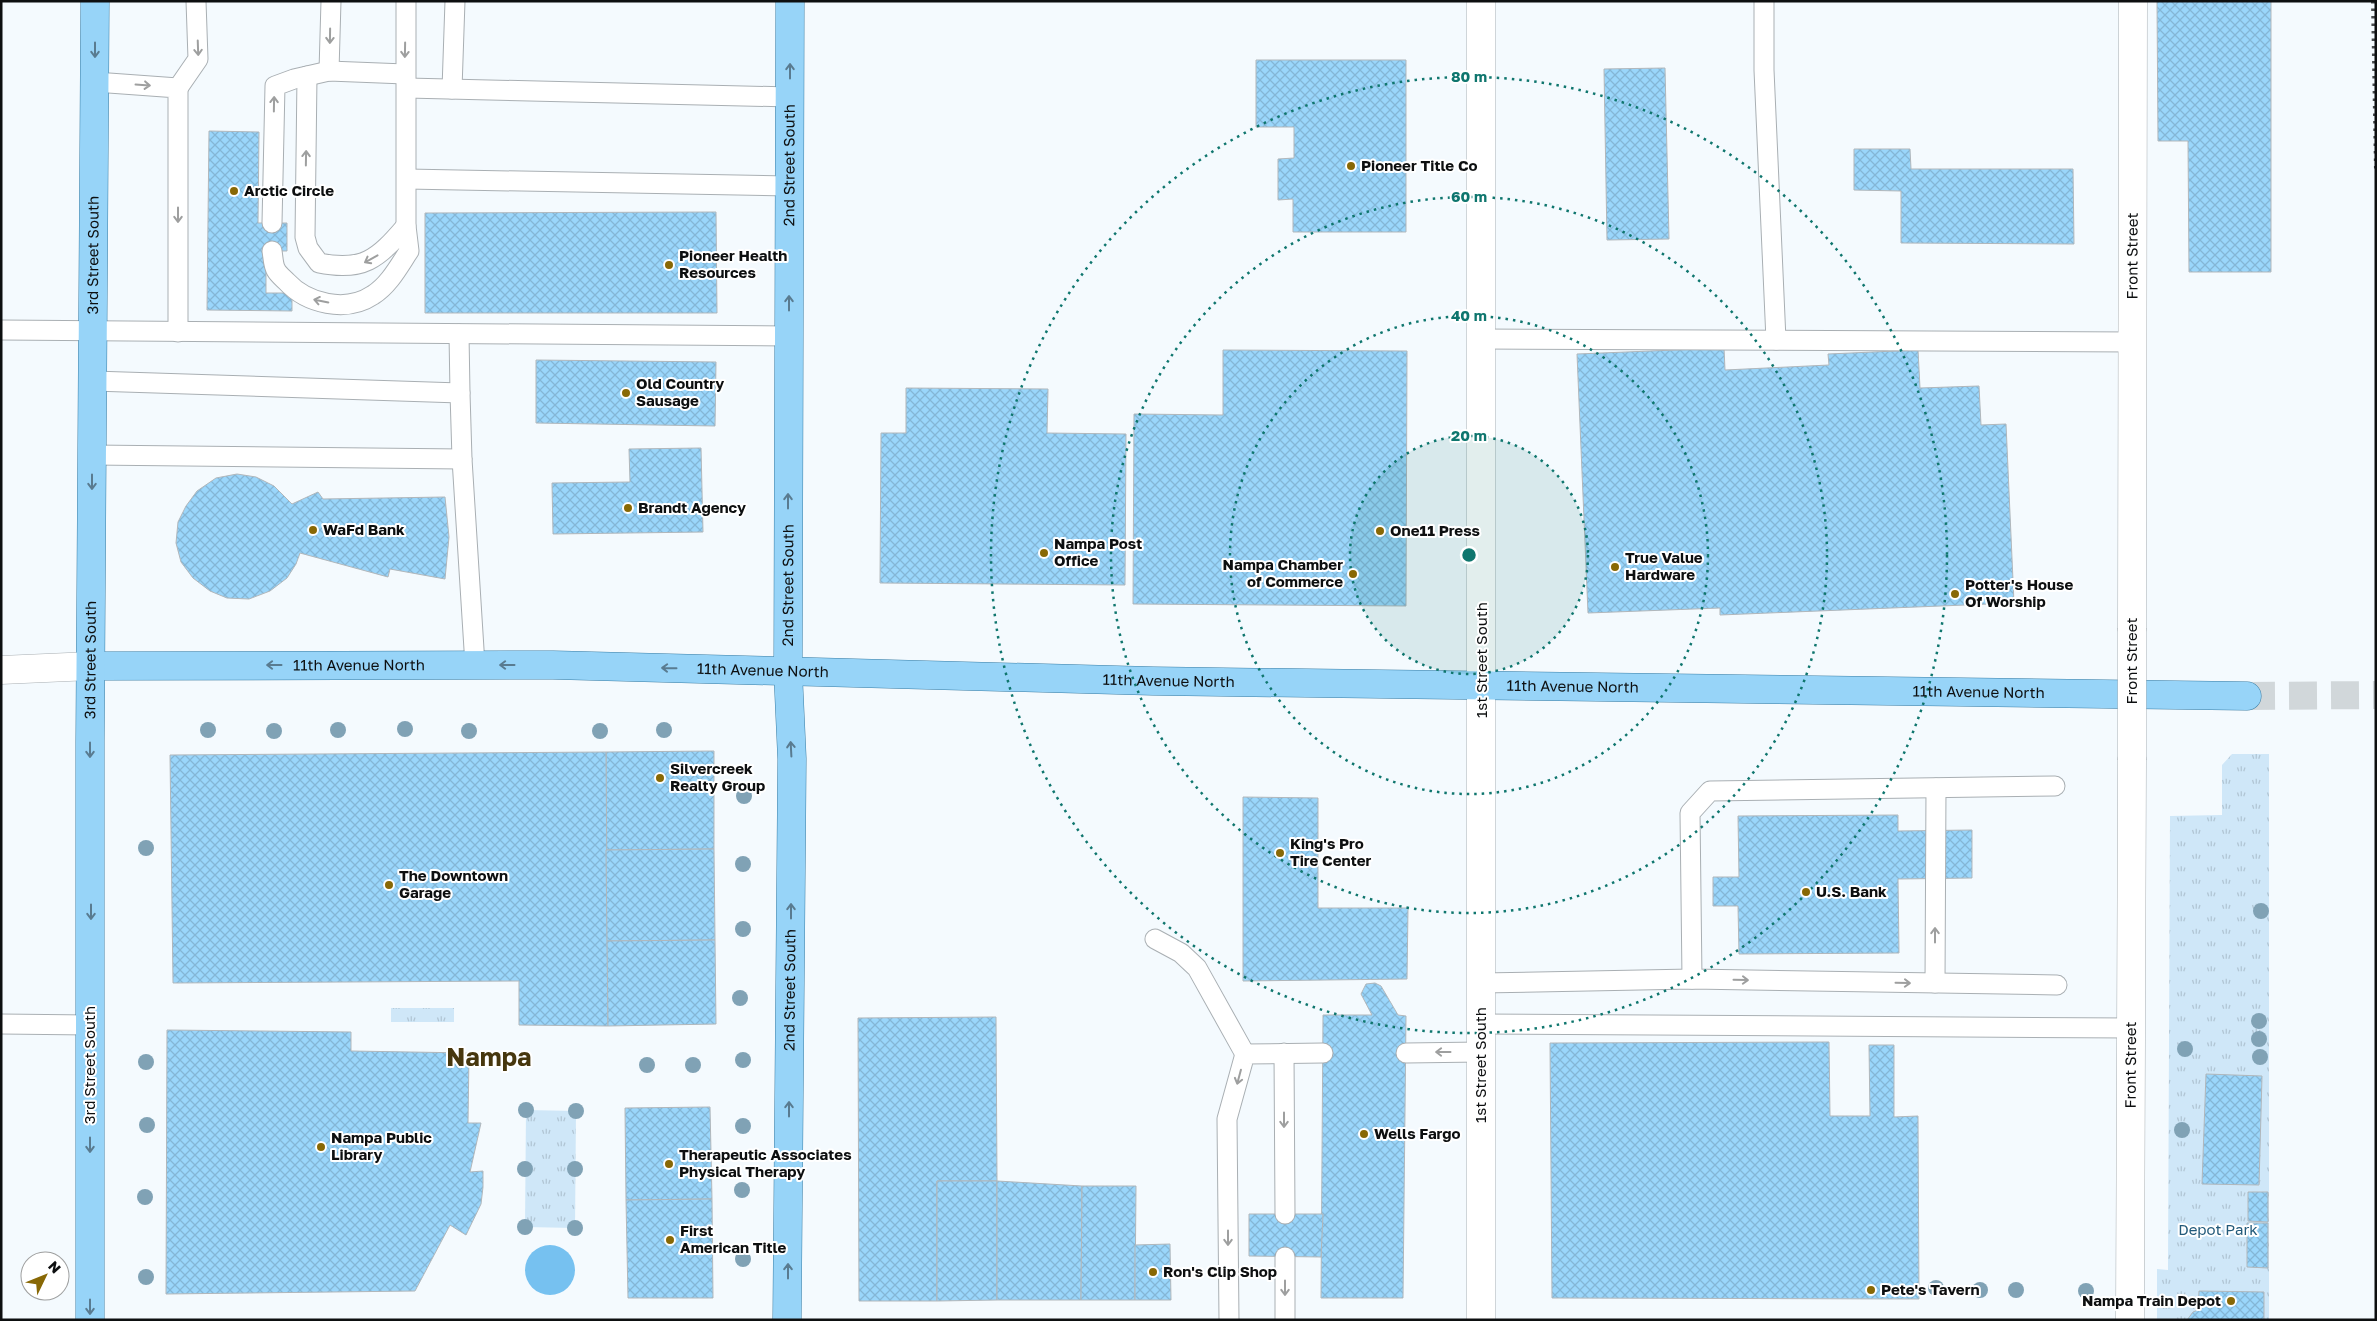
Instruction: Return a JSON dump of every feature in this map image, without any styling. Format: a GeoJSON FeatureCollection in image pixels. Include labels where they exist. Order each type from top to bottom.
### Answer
{"type":"FeatureCollection","features":[{"type":"Feature","properties":{"kind":"main road","name":"3rd Street South"},"geometry":{"type":"LineString","coordinates":[[90,1320],[95,1]]}},
{"type":"Feature","properties":{"kind":"main road","name":"2nd Street South"},"geometry":{"type":"LineString","coordinates":[[787,1320],[792,769],[788,672],[790,1]]}},
{"type":"Feature","properties":{"kind":"main road","name":"11th Avenue North"},"geometry":{"type":"LineString","coordinates":[[91,666],[553,665],[1153,682],[1481,684],[2247,696]]}},
{"type":"Feature","properties":{"kind":"street","name":"1st Street South"},"geometry":{"type":"LineString","coordinates":[[1481,1],[1481,1320]]}},
{"type":"Feature","properties":{"kind":"street","name":"Front Street"},"geometry":{"type":"LineString","coordinates":[[2130,1320],[2134,342],[2133,1]]}},
{"type":"Feature","properties":{"kind":"street"},"geometry":{"type":"LineString","coordinates":[[1,670],[91,666]]}},
{"type":"Feature","properties":{"kind":"lane"},"geometry":{"type":"LineString","coordinates":[[178,332],[178,88],[198,59],[196,1]]}},
{"type":"Feature","properties":{"kind":"lane"},"geometry":{"type":"LineString","coordinates":[[329,71],[331,1]]}},
{"type":"Feature","properties":{"kind":"lane"},"geometry":{"type":"LineString","coordinates":[[272,251],[276,270],[294,289],[316,301],[345,305],[361,301],[374,294],[390,279],[409,251],[406,226],[406,1]]}},
{"type":"Feature","properties":{"kind":"lane"},"geometry":{"type":"LineString","coordinates":[[452,89],[455,1]]}},
{"type":"Feature","properties":{"kind":"lane"},"geometry":{"type":"LineString","coordinates":[[1764,1],[1764,70],[1776,340]]}},
{"type":"Feature","properties":{"kind":"lane"},"geometry":{"type":"LineString","coordinates":[[272,223],[275,86],[307,76],[329,71],[452,89],[790,97]]}},
{"type":"Feature","properties":{"kind":"lane"},"geometry":{"type":"LineString","coordinates":[[307,76],[305,238],[308,248],[319,262],[340,267],[361,264],[376,258],[406,226]]}},
{"type":"Feature","properties":{"kind":"lane"},"geometry":{"type":"LineString","coordinates":[[95,82],[178,88]]}},
{"type":"Feature","properties":{"kind":"lane"},"geometry":{"type":"LineString","coordinates":[[406,179],[789,186]]}},
{"type":"Feature","properties":{"kind":"lane"},"geometry":{"type":"LineString","coordinates":[[1,330],[789,336]]}},
{"type":"Feature","properties":{"kind":"lane"},"geometry":{"type":"LineString","coordinates":[[459,334],[462,459],[475,665]]}},
{"type":"Feature","properties":{"kind":"lane"},"geometry":{"type":"LineString","coordinates":[[1482,339],[2134,342]]}},
{"type":"Feature","properties":{"kind":"lane"},"geometry":{"type":"LineString","coordinates":[[94,381],[460,393]]}},
{"type":"Feature","properties":{"kind":"lane"},"geometry":{"type":"LineString","coordinates":[[92,454],[462,459]]}},
{"type":"Feature","properties":{"kind":"lane"},"geometry":{"type":"LineString","coordinates":[[1692,979],[1690,813],[1710,791],[2054,786]]}},
{"type":"Feature","properties":{"kind":"lane"},"geometry":{"type":"LineString","coordinates":[[1935,983],[1936,788]]}},
{"type":"Feature","properties":{"kind":"lane"},"geometry":{"type":"LineString","coordinates":[[1155,939],[1181,953],[1197,968],[1245,1054],[1227,1119],[1229,1320]]}},
{"type":"Feature","properties":{"kind":"lane"},"geometry":{"type":"LineString","coordinates":[[1481,983],[1692,979],[2056,985]]}},
{"type":"Feature","properties":{"kind":"lane"},"geometry":{"type":"LineString","coordinates":[[1,1024],[90,1025]]}},
{"type":"Feature","properties":{"kind":"lane"},"geometry":{"type":"LineString","coordinates":[[1481,1024],[2131,1028]]}},
{"type":"Feature","properties":{"kind":"lane"},"geometry":{"type":"LineString","coordinates":[[1406,1053],[1481,1052]]}},
{"type":"Feature","properties":{"kind":"lane"},"geometry":{"type":"LineString","coordinates":[[1284,1053],[1284,1214]]}},
{"type":"Feature","properties":{"kind":"lane"},"geometry":{"type":"LineString","coordinates":[[1245,1054],[1323,1053]]}},
{"type":"Feature","properties":{"kind":"lane"},"geometry":{"type":"LineString","coordinates":[[1285,1257],[1285,1320]]}},
{"type":"Feature","properties":{"kind":"green space","name":"Depot Park"},"geometry":{"type":"Polygon","coordinates":[[[2232,754],[2269,754],[2269,1320],[2157,1320],[2157,1269],[2168,1270],[2170,816],[2222,815],[2222,765],[2232,754]]]}},
{"type":"Feature","properties":{"kind":"green space"},"geometry":{"type":"Polygon","coordinates":[[[391,1008],[454,1008],[454,1022],[391,1022],[391,1008]]]}},
{"type":"Feature","properties":{"kind":"green space"},"geometry":{"type":"Polygon","coordinates":[[[526,1110],[576,1111],[575,1228],[525,1227],[526,1110]]]}},
{"type":"Feature","properties":{"kind":"water"},"geometry":{"type":"Polygon","coordinates":[[[550,1245],[568,1252],[575,1270],[568,1288],[550,1295],[532,1288],[525,1270],[532,1252],[550,1245]]]}},
{"type":"Feature","properties":{"kind":"building"},"geometry":{"type":"Polygon","coordinates":[[[2157,1],[2271,1],[2271,272],[2189,272],[2188,141],[2158,141],[2157,1]]]}},
{"type":"Feature","properties":{"kind":"building"},"geometry":{"type":"Polygon","coordinates":[[[1256,60],[1406,60],[1406,232],[1293,232],[1293,199],[1278,200],[1278,159],[1294,158],[1294,127],[1256,127],[1256,60]]]}},
{"type":"Feature","properties":{"kind":"building"},"geometry":{"type":"Polygon","coordinates":[[[1665,68],[1669,239],[1607,240],[1604,69],[1665,68]]]}},
{"type":"Feature","properties":{"kind":"building","name":"Arctic Circle"},"geometry":{"type":"Polygon","coordinates":[[[209,131],[259,132],[258,223],[287,223],[287,251],[266,251],[266,293],[292,293],[292,311],[207,310],[209,131]]]}},
{"type":"Feature","properties":{"kind":"building"},"geometry":{"type":"Polygon","coordinates":[[[1854,149],[1910,149],[1911,169],[2073,169],[2074,244],[1901,243],[1901,191],[1854,190],[1854,149]]]}},
{"type":"Feature","properties":{"kind":"building"},"geometry":{"type":"Polygon","coordinates":[[[716,212],[717,313],[425,313],[425,213],[716,212]]]}},
{"type":"Feature","properties":{"kind":"building"},"geometry":{"type":"Polygon","coordinates":[[[1724,348],[1725,370],[1829,365],[1828,354],[1918,350],[1920,388],[1979,386],[1981,425],[2006,424],[2014,603],[1720,615],[1720,608],[1588,613],[1577,354],[1724,348]]]}},
{"type":"Feature","properties":{"kind":"building"},"geometry":{"type":"Polygon","coordinates":[[[1223,350],[1407,351],[1406,606],[1133,604],[1134,414],[1223,415],[1223,350]]]}},
{"type":"Feature","properties":{"kind":"building","name":"Old Country Sausage"},"geometry":{"type":"Polygon","coordinates":[[[536,360],[716,362],[715,426],[536,423],[536,360]]]}},
{"type":"Feature","properties":{"kind":"building"},"geometry":{"type":"Polygon","coordinates":[[[906,388],[1048,389],[1047,433],[1126,434],[1125,585],[880,583],[881,433],[906,433],[906,388]]]}},
{"type":"Feature","properties":{"kind":"building","name":"Brandt Agency"},"geometry":{"type":"Polygon","coordinates":[[[701,448],[703,532],[553,534],[552,483],[630,482],[629,449],[701,448]]]}},
{"type":"Feature","properties":{"kind":"building","name":"WaFd Bank"},"geometry":{"type":"Polygon","coordinates":[[[237,474],[256,477],[274,486],[292,504],[318,492],[323,499],[445,497],[449,537],[445,579],[390,569],[388,577],[300,553],[296,564],[287,578],[270,591],[249,599],[227,598],[210,591],[193,578],[181,562],[176,543],[178,522],[186,506],[197,491],[216,478],[237,474]]]}},
{"type":"Feature","properties":{"kind":"building","name":"Silvercreek Realty Group"},"geometry":{"type":"Polygon","coordinates":[[[714,751],[714,849],[606,850],[606,752],[714,751]]]}},
{"type":"Feature","properties":{"kind":"building","name":"The Downtown Garage"},"geometry":{"type":"Polygon","coordinates":[[[606,752],[608,1026],[519,1025],[519,981],[173,983],[170,755],[606,752]]]}},
{"type":"Feature","properties":{"kind":"building","name":"King's Pro Tire Center"},"geometry":{"type":"Polygon","coordinates":[[[1243,797],[1318,798],[1318,908],[1408,908],[1407,979],[1243,981],[1243,797]]]}},
{"type":"Feature","properties":{"kind":"building","name":"U.S. Bank"},"geometry":{"type":"Polygon","coordinates":[[[1898,815],[1898,831],[1972,830],[1972,878],[1898,879],[1899,953],[1739,954],[1738,906],[1713,906],[1713,877],[1739,877],[1738,816],[1898,815]]]}},
{"type":"Feature","properties":{"kind":"building"},"geometry":{"type":"Polygon","coordinates":[[[714,849],[715,940],[607,941],[606,850],[714,849]]]}},
{"type":"Feature","properties":{"kind":"building"},"geometry":{"type":"Polygon","coordinates":[[[715,940],[716,1024],[608,1026],[607,941],[715,940]]]}},
{"type":"Feature","properties":{"kind":"building","name":"Wells Fargo"},"geometry":{"type":"Polygon","coordinates":[[[1375,983],[1381,986],[1398,1015],[1406,1016],[1403,1298],[1321,1298],[1323,1015],[1372,1015],[1361,994],[1366,984],[1375,983]]]}},
{"type":"Feature","properties":{"kind":"building"},"geometry":{"type":"Polygon","coordinates":[[[996,1017],[997,1181],[937,1181],[937,1301],[859,1301],[858,1018],[996,1017]]]}},
{"type":"Feature","properties":{"kind":"building","name":"Nampa Public Library"},"geometry":{"type":"Polygon","coordinates":[[[167,1030],[351,1032],[351,1051],[469,1053],[468,1123],[481,1123],[470,1172],[483,1171],[483,1187],[481,1204],[466,1235],[450,1225],[415,1291],[166,1294],[167,1030]]]}},
{"type":"Feature","properties":{"kind":"building"},"geometry":{"type":"Polygon","coordinates":[[[1829,1042],[1830,1116],[1870,1116],[1869,1045],[1894,1045],[1894,1117],[1918,1116],[1919,1299],[1552,1298],[1550,1043],[1829,1042]]]}},
{"type":"Feature","properties":{"kind":"building"},"geometry":{"type":"Polygon","coordinates":[[[2206,1074],[2262,1076],[2259,1185],[2202,1184],[2206,1074]]]}},
{"type":"Feature","properties":{"kind":"building","name":"Therapeutic Associates Physical Therapy"},"geometry":{"type":"Polygon","coordinates":[[[710,1107],[712,1199],[626,1200],[625,1108],[710,1107]]]}},
{"type":"Feature","properties":{"kind":"building"},"geometry":{"type":"Polygon","coordinates":[[[937,1181],[997,1181],[997,1300],[937,1301],[937,1181]]]}},
{"type":"Feature","properties":{"kind":"building"},"geometry":{"type":"Polygon","coordinates":[[[997,1181],[1082,1186],[1081,1300],[997,1300],[997,1181]]]}},
{"type":"Feature","properties":{"kind":"building"},"geometry":{"type":"Polygon","coordinates":[[[1082,1186],[1136,1186],[1135,1300],[1081,1300],[1082,1186]]]}},
{"type":"Feature","properties":{"kind":"building"},"geometry":{"type":"Polygon","coordinates":[[[2248,1192],[2268,1192],[2268,1222],[2248,1221],[2248,1192]]]}},
{"type":"Feature","properties":{"kind":"building","name":"First American Title"},"geometry":{"type":"Polygon","coordinates":[[[712,1199],[713,1298],[628,1298],[626,1200],[712,1199]]]}},
{"type":"Feature","properties":{"kind":"building"},"geometry":{"type":"Polygon","coordinates":[[[1249,1214],[1323,1214],[1321,1257],[1249,1256],[1249,1214]]]}},
{"type":"Feature","properties":{"kind":"building"},"geometry":{"type":"Polygon","coordinates":[[[2247,1223],[2268,1223],[2268,1268],[2247,1267],[2247,1223]]]}},
{"type":"Feature","properties":{"kind":"building","name":"Ron's Clip Shop"},"geometry":{"type":"Polygon","coordinates":[[[1170,1244],[1171,1300],[1135,1300],[1135,1245],[1170,1244]]]}},
{"type":"Feature","properties":{"kind":"building","name":"Nampa Train Depot"},"geometry":{"type":"Polygon","coordinates":[[[2199,1291],[2264,1292],[2264,1320],[2187,1320],[2193,1312],[2198,1310],[2199,1291]]]}},
{"type":"Feature","properties":{"kind":"tunnel"},"geometry":{"type":"LineString","coordinates":[[2247,696],[2376,695]]}},
{"type":"Feature","properties":{"kind":"railway"},"geometry":{"type":"LineString","coordinates":[[2373,1],[2376,170]]}},
{"type":"Feature","properties":{"kind":"place","name":"Pioneer Title Co"},"geometry":{"type":"Point","coordinates":[1351,166]}},
{"type":"Feature","properties":{"kind":"place","name":"Arctic Circle"},"geometry":{"type":"Point","coordinates":[234,191]}},
{"type":"Feature","properties":{"kind":"place","name":"Pioneer Health Resources"},"geometry":{"type":"Point","coordinates":[669,265]}},
{"type":"Feature","properties":{"kind":"place","name":"Old Country Sausage"},"geometry":{"type":"Point","coordinates":[626,393]}},
{"type":"Feature","properties":{"kind":"place","name":"Brandt Agency"},"geometry":{"type":"Point","coordinates":[628,508]}},
{"type":"Feature","properties":{"kind":"place","name":"WaFd Bank"},"geometry":{"type":"Point","coordinates":[313,530]}},
{"type":"Feature","properties":{"kind":"place","name":"One11 Press"},"geometry":{"type":"Point","coordinates":[1380,531]}},
{"type":"Feature","properties":{"kind":"place","name":"Nampa Post Office"},"geometry":{"type":"Point","coordinates":[1044,553]}},
{"type":"Feature","properties":{"kind":"place","name":"True Value Hardware"},"geometry":{"type":"Point","coordinates":[1615,567]}},
{"type":"Feature","properties":{"kind":"place","name":"Nampa Chamber of Commerce"},"geometry":{"type":"Point","coordinates":[1353,574]}},
{"type":"Feature","properties":{"kind":"place","name":"Potter's House Of Worship"},"geometry":{"type":"Point","coordinates":[1955,594]}},
{"type":"Feature","properties":{"kind":"place","name":"Silvercreek Realty Group"},"geometry":{"type":"Point","coordinates":[660,778]}},
{"type":"Feature","properties":{"kind":"place","name":"King's Pro Tire Center"},"geometry":{"type":"Point","coordinates":[1280,853]}},
{"type":"Feature","properties":{"kind":"place","name":"The Downtown Garage"},"geometry":{"type":"Point","coordinates":[389,885]}},
{"type":"Feature","properties":{"kind":"place","name":"U.S. Bank"},"geometry":{"type":"Point","coordinates":[1806,892]}},
{"type":"Feature","properties":{"kind":"place","name":"Wells Fargo"},"geometry":{"type":"Point","coordinates":[1364,1134]}},
{"type":"Feature","properties":{"kind":"place","name":"Nampa Public Library"},"geometry":{"type":"Point","coordinates":[321,1147]}},
{"type":"Feature","properties":{"kind":"place","name":"Therapeutic Associates Physical Therapy"},"geometry":{"type":"Point","coordinates":[669,1164]}},
{"type":"Feature","properties":{"kind":"place","name":"First American Title"},"geometry":{"type":"Point","coordinates":[670,1240]}},
{"type":"Feature","properties":{"kind":"place","name":"Ron's Clip Shop"},"geometry":{"type":"Point","coordinates":[1153,1272]}},
{"type":"Feature","properties":{"kind":"place","name":"Pete's Tavern"},"geometry":{"type":"Point","coordinates":[1871,1290]}},
{"type":"Feature","properties":{"kind":"place","name":"Nampa Train Depot"},"geometry":{"type":"Point","coordinates":[2231,1301]}},
{"type":"Feature","properties":{"kind":"district","name":"Nampa"},"geometry":{"type":"Point","coordinates":[489,1057]}}]}
